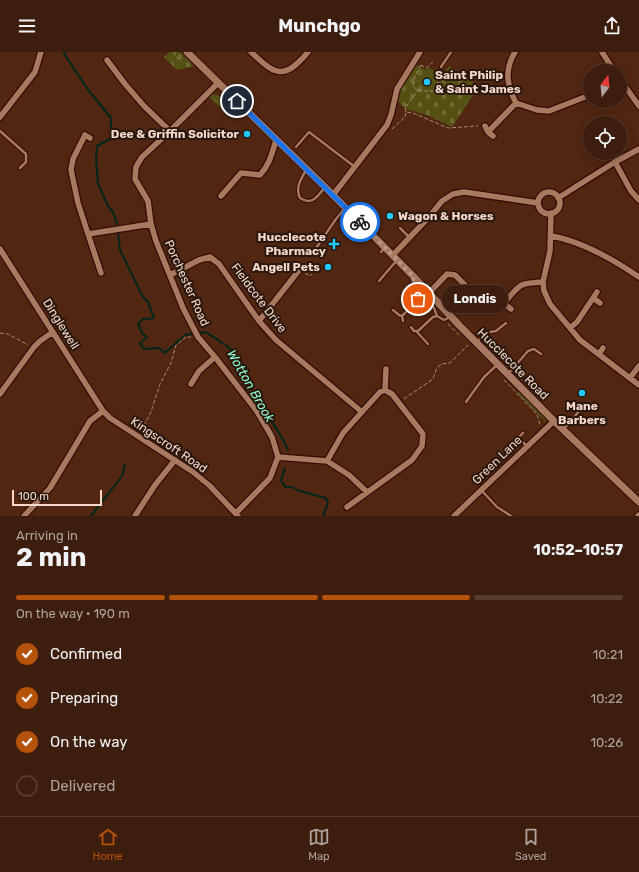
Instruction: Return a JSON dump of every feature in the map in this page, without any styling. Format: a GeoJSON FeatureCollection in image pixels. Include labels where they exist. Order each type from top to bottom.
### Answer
{"type":"FeatureCollection","features":[{"type":"Feature","properties":{"kind":"street"},"geometry":{"type":"LineString","coordinates":[[0,117],[35,72],[41,52]]}},
{"type":"Feature","properties":{"kind":"street","name":"Hucclecote Road"},"geometry":{"type":"LineString","coordinates":[[188,52],[346,208],[383,250],[395,258],[554,421],[639,502]]}},
{"type":"Feature","properties":{"kind":"street"},"geometry":{"type":"LineString","coordinates":[[251,52],[268,68],[278,71],[286,70],[296,65],[308,52]]}},
{"type":"Feature","properties":{"kind":"street"},"geometry":{"type":"LineString","coordinates":[[333,195],[387,126],[391,115],[395,93],[420,52]]}},
{"type":"Feature","properties":{"kind":"street"},"geometry":{"type":"LineString","coordinates":[[515,52],[512,57],[507,76],[510,92],[516,103],[537,110],[549,111],[583,98]]}},
{"type":"Feature","properties":{"kind":"street"},"geometry":{"type":"LineString","coordinates":[[602,52],[610,64]]}},
{"type":"Feature","properties":{"kind":"street"},"geometry":{"type":"LineString","coordinates":[[107,60],[113,63],[125,84],[144,106],[170,131]]}},
{"type":"Feature","properties":{"kind":"street","name":"Porchester Road"},"geometry":{"type":"LineString","coordinates":[[218,83],[142,157],[136,166],[135,179],[148,201],[151,224],[156,241],[183,308],[197,335],[256,410],[272,437],[278,457]]}},
{"type":"Feature","properties":{"kind":"street"},"geometry":{"type":"LineString","coordinates":[[627,89],[639,106]]}},
{"type":"Feature","properties":{"kind":"street"},"geometry":{"type":"LineString","coordinates":[[485,126],[490,134],[516,103]]}},
{"type":"Feature","properties":{"kind":"street"},"geometry":{"type":"LineString","coordinates":[[90,138],[85,135],[73,159],[71,170],[78,203],[101,273]]}},
{"type":"Feature","properties":{"kind":"street"},"geometry":{"type":"LineString","coordinates":[[221,196],[241,173],[260,174],[267,167],[276,140]]}},
{"type":"Feature","properties":{"kind":"street"},"geometry":{"type":"LineString","coordinates":[[558,198],[615,162],[639,149]]}},
{"type":"Feature","properties":{"kind":"street"},"geometry":{"type":"LineString","coordinates":[[615,162],[639,200]]}},
{"type":"Feature","properties":{"kind":"street"},"geometry":{"type":"LineString","coordinates":[[395,258],[410,237],[442,201],[453,194],[464,192],[538,203]]}},
{"type":"Feature","properties":{"kind":"street"},"geometry":{"type":"LineString","coordinates":[[544,193],[553,193],[558,198],[558,207],[551,213],[542,211],[538,203],[540,196],[544,193]]}},
{"type":"Feature","properties":{"kind":"street"},"geometry":{"type":"LineString","coordinates":[[551,213],[550,251],[542,282],[550,304],[580,340],[639,385]]}},
{"type":"Feature","properties":{"kind":"street"},"geometry":{"type":"LineString","coordinates":[[88,234],[151,224]]}},
{"type":"Feature","properties":{"kind":"street"},"geometry":{"type":"LineString","coordinates":[[551,236],[565,238],[593,251],[625,267],[639,277]]}},
{"type":"Feature","properties":{"kind":"street","name":"Dinglewell"},"geometry":{"type":"LineString","coordinates":[[0,249],[102,411]]}},
{"type":"Feature","properties":{"kind":"street","name":"Fieldcote Drive"},"geometry":{"type":"LineString","coordinates":[[170,275],[199,260],[210,257],[219,264],[237,292],[259,321],[276,340],[362,412]]}},
{"type":"Feature","properties":{"kind":"street"},"geometry":{"type":"LineString","coordinates":[[259,321],[300,269]]}},
{"type":"Feature","properties":{"kind":"street"},"geometry":{"type":"LineString","coordinates":[[429,293],[448,274],[455,276],[465,285]]}},
{"type":"Feature","properties":{"kind":"street"},"geometry":{"type":"LineString","coordinates":[[511,309],[502,302],[520,285],[526,282],[542,282]]}},
{"type":"Feature","properties":{"kind":"street"},"geometry":{"type":"LineString","coordinates":[[570,328],[577,322],[597,292]]}},
{"type":"Feature","properties":{"kind":"street"},"geometry":{"type":"LineString","coordinates":[[593,298],[600,303]]}},
{"type":"Feature","properties":{"kind":"street"},"geometry":{"type":"LineString","coordinates":[[0,394],[34,348],[40,341],[53,332]]}},
{"type":"Feature","properties":{"kind":"street"},"geometry":{"type":"LineString","coordinates":[[599,354],[603,348]]}},
{"type":"Feature","properties":{"kind":"street"},"geometry":{"type":"LineString","coordinates":[[191,384],[199,371],[215,357]]}},
{"type":"Feature","properties":{"kind":"street"},"geometry":{"type":"LineString","coordinates":[[630,378],[639,366]]}},
{"type":"Feature","properties":{"kind":"street"},"geometry":{"type":"LineString","coordinates":[[385,390],[386,369]]}},
{"type":"Feature","properties":{"kind":"street"},"geometry":{"type":"LineString","coordinates":[[327,461],[343,433],[380,392],[385,390]]}},
{"type":"Feature","properties":{"kind":"street"},"geometry":{"type":"LineString","coordinates":[[347,507],[412,460],[422,446],[423,434],[399,402],[392,394],[385,390]]}},
{"type":"Feature","properties":{"kind":"street"},"geometry":{"type":"LineString","coordinates":[[24,516],[50,488],[90,421],[102,411]]}},
{"type":"Feature","properties":{"kind":"street","name":"Kingscroft Road"},"geometry":{"type":"LineString","coordinates":[[102,411],[138,437],[193,472],[210,486],[237,515]]}},
{"type":"Feature","properties":{"kind":"street","name":"Green Lane"},"geometry":{"type":"LineString","coordinates":[[454,516],[554,421]]}},
{"type":"Feature","properties":{"kind":"street"},"geometry":{"type":"LineString","coordinates":[[237,515],[270,478],[278,457],[327,461],[349,475],[368,492]]}},
{"type":"Feature","properties":{"kind":"street"},"geometry":{"type":"LineString","coordinates":[[135,516],[155,485],[175,460]]}},
{"type":"Feature","properties":{"kind":"lane"},"geometry":{"type":"LineString","coordinates":[[441,66],[451,52]]}},
{"type":"Feature","properties":{"kind":"lane"},"geometry":{"type":"LineString","coordinates":[[0,131],[26,154],[26,162],[20,168]]}},
{"type":"Feature","properties":{"kind":"lane"},"geometry":{"type":"LineString","coordinates":[[296,147],[309,132],[355,168]]}},
{"type":"Feature","properties":{"kind":"lane"},"geometry":{"type":"LineString","coordinates":[[306,170],[298,187],[300,198],[311,202],[325,187]]}},
{"type":"Feature","properties":{"kind":"lane"},"geometry":{"type":"LineString","coordinates":[[314,251],[336,219],[346,208]]}},
{"type":"Feature","properties":{"kind":"lane"},"geometry":{"type":"LineString","coordinates":[[400,228],[410,237]]}},
{"type":"Feature","properties":{"kind":"lane"},"geometry":{"type":"LineString","coordinates":[[378,281],[395,258]]}},
{"type":"Feature","properties":{"kind":"lane"},"geometry":{"type":"LineString","coordinates":[[414,277],[413,286],[434,308],[437,316],[444,320],[451,316]]}},
{"type":"Feature","properties":{"kind":"lane"},"geometry":{"type":"LineString","coordinates":[[419,293],[419,298]]}},
{"type":"Feature","properties":{"kind":"lane"},"geometry":{"type":"LineString","coordinates":[[393,310],[402,316],[403,320]]}},
{"type":"Feature","properties":{"kind":"lane"},"geometry":{"type":"LineString","coordinates":[[402,316],[407,311]]}},
{"type":"Feature","properties":{"kind":"lane"},"geometry":{"type":"LineString","coordinates":[[417,332],[433,317],[437,316]]}},
{"type":"Feature","properties":{"kind":"lane"},"geometry":{"type":"LineString","coordinates":[[477,343],[485,333],[496,331],[506,323]]}},
{"type":"Feature","properties":{"kind":"lane"},"geometry":{"type":"LineString","coordinates":[[411,328],[428,344]]}},
{"type":"Feature","properties":{"kind":"lane"},"geometry":{"type":"LineString","coordinates":[[508,374],[528,351],[534,349],[542,354]]}},
{"type":"Feature","properties":{"kind":"lane"},"geometry":{"type":"LineString","coordinates":[[466,402],[484,378],[498,364]]}},
{"type":"Feature","properties":{"kind":"lane"},"geometry":{"type":"LineString","coordinates":[[564,430],[585,404]]}},
{"type":"Feature","properties":{"kind":"lane"},"geometry":{"type":"LineString","coordinates":[[523,433],[518,438],[527,446]]}},
{"type":"Feature","properties":{"kind":"lane"},"geometry":{"type":"LineString","coordinates":[[481,490],[497,507],[511,516]]}},
{"type":"Feature","properties":{"kind":"path"},"geometry":{"type":"LineString","coordinates":[[175,52],[174,53],[182,62]]}},
{"type":"Feature","properties":{"kind":"path"},"geometry":{"type":"LineString","coordinates":[[419,63],[426,68],[433,62]]}},
{"type":"Feature","properties":{"kind":"path"},"geometry":{"type":"LineString","coordinates":[[421,65],[415,76],[413,86],[418,90],[437,91],[438,82],[443,74]]}},
{"type":"Feature","properties":{"kind":"path"},"geometry":{"type":"LineString","coordinates":[[389,132],[406,116],[405,109],[418,90]]}},
{"type":"Feature","properties":{"kind":"path"},"geometry":{"type":"LineString","coordinates":[[406,112],[413,113],[448,128],[485,126]]}},
{"type":"Feature","properties":{"kind":"path"},"geometry":{"type":"LineString","coordinates":[[300,269],[310,276],[312,274]]}},
{"type":"Feature","properties":{"kind":"path"},"geometry":{"type":"LineString","coordinates":[[0,333],[8,334],[34,348]]}},
{"type":"Feature","properties":{"kind":"path"},"geometry":{"type":"LineString","coordinates":[[138,437],[151,412],[160,384],[171,363],[176,345],[186,337],[197,335]]}},
{"type":"Feature","properties":{"kind":"path"},"geometry":{"type":"LineString","coordinates":[[399,402],[433,379],[436,370],[441,364],[450,363],[469,344]]}},
{"type":"Feature","properties":{"kind":"green space"},"geometry":{"type":"Polygon","coordinates":[[[170,52],[180,52],[194,66],[177,70],[164,57],[170,52]]]}},
{"type":"Feature","properties":{"kind":"green space"},"geometry":{"type":"Polygon","coordinates":[[[416,65],[425,70],[428,67],[442,76],[449,66],[479,86],[452,127],[427,115],[406,109],[397,100],[399,91],[416,65]]]}},
{"type":"Feature","properties":{"kind":"green space"},"geometry":{"type":"Polygon","coordinates":[[[213,94],[223,97],[233,105],[226,113],[209,97],[213,94]]]}},
{"type":"Feature","properties":{"kind":"green space"},"geometry":{"type":"Polygon","coordinates":[[[519,390],[544,416],[546,422],[517,393],[519,390]]]}},
{"type":"Feature","properties":{"kind":"waterway","name":"Wotton Brook"},"geometry":{"type":"LineString","coordinates":[[63,52],[89,91],[111,118],[111,127],[115,134],[112,138],[97,146],[96,159],[98,184],[108,206],[113,212],[117,224]]}},
{"type":"Feature","properties":{"kind":"waterway","name":"Wotton Brook"},"geometry":{"type":"LineString","coordinates":[[118,233],[120,250],[143,297],[148,302],[154,318],[143,319],[138,324],[142,333],[147,337],[140,343],[144,349],[159,348],[165,353],[185,335],[206,332],[223,343],[236,355],[240,361],[256,398],[278,431],[288,450]]}},
{"type":"Feature","properties":{"kind":"waterway"},"geometry":{"type":"LineString","coordinates":[[91,516],[122,476],[125,465]]}},
{"type":"Feature","properties":{"kind":"waterway","name":"Wotton Brook"},"geometry":{"type":"LineString","coordinates":[[285,468],[281,480],[285,487],[292,487],[299,491],[326,498],[328,503],[323,516]]}},
{"type":"Feature","properties":{"kind":"way so far"},"geometry":{"type":"LineString","coordinates":[[360,222],[414,277],[413,286],[420,295],[418,299]]}},
{"type":"Feature","properties":{"kind":"place","name":"Saint Philip & Saint James"},"geometry":{"type":"Point","coordinates":[427,82]}},
{"type":"Feature","properties":{"kind":"place","name":"Dee & Griffin Solicitor"},"geometry":{"type":"Point","coordinates":[247,134]}},
{"type":"Feature","properties":{"kind":"place","name":"Wagon & Horses"},"geometry":{"type":"Point","coordinates":[390,216]}},
{"type":"Feature","properties":{"kind":"place","name":"Hucclecote Pharmacy"},"geometry":{"type":"Point","coordinates":[334,244]}},
{"type":"Feature","properties":{"kind":"place","name":"Angell Pets"},"geometry":{"type":"Point","coordinates":[328,267]}},
{"type":"Feature","properties":{"kind":"place","name":"Londis"},"geometry":{"type":"Point","coordinates":[418,299]}},
{"type":"Feature","properties":{"kind":"place","name":"Mane Barbers"},"geometry":{"type":"Point","coordinates":[582,393]}},
{"type":"Feature","properties":{"kind":"route"},"geometry":{"type":"LineString","coordinates":[[237,101],[360,222]]}}]}
